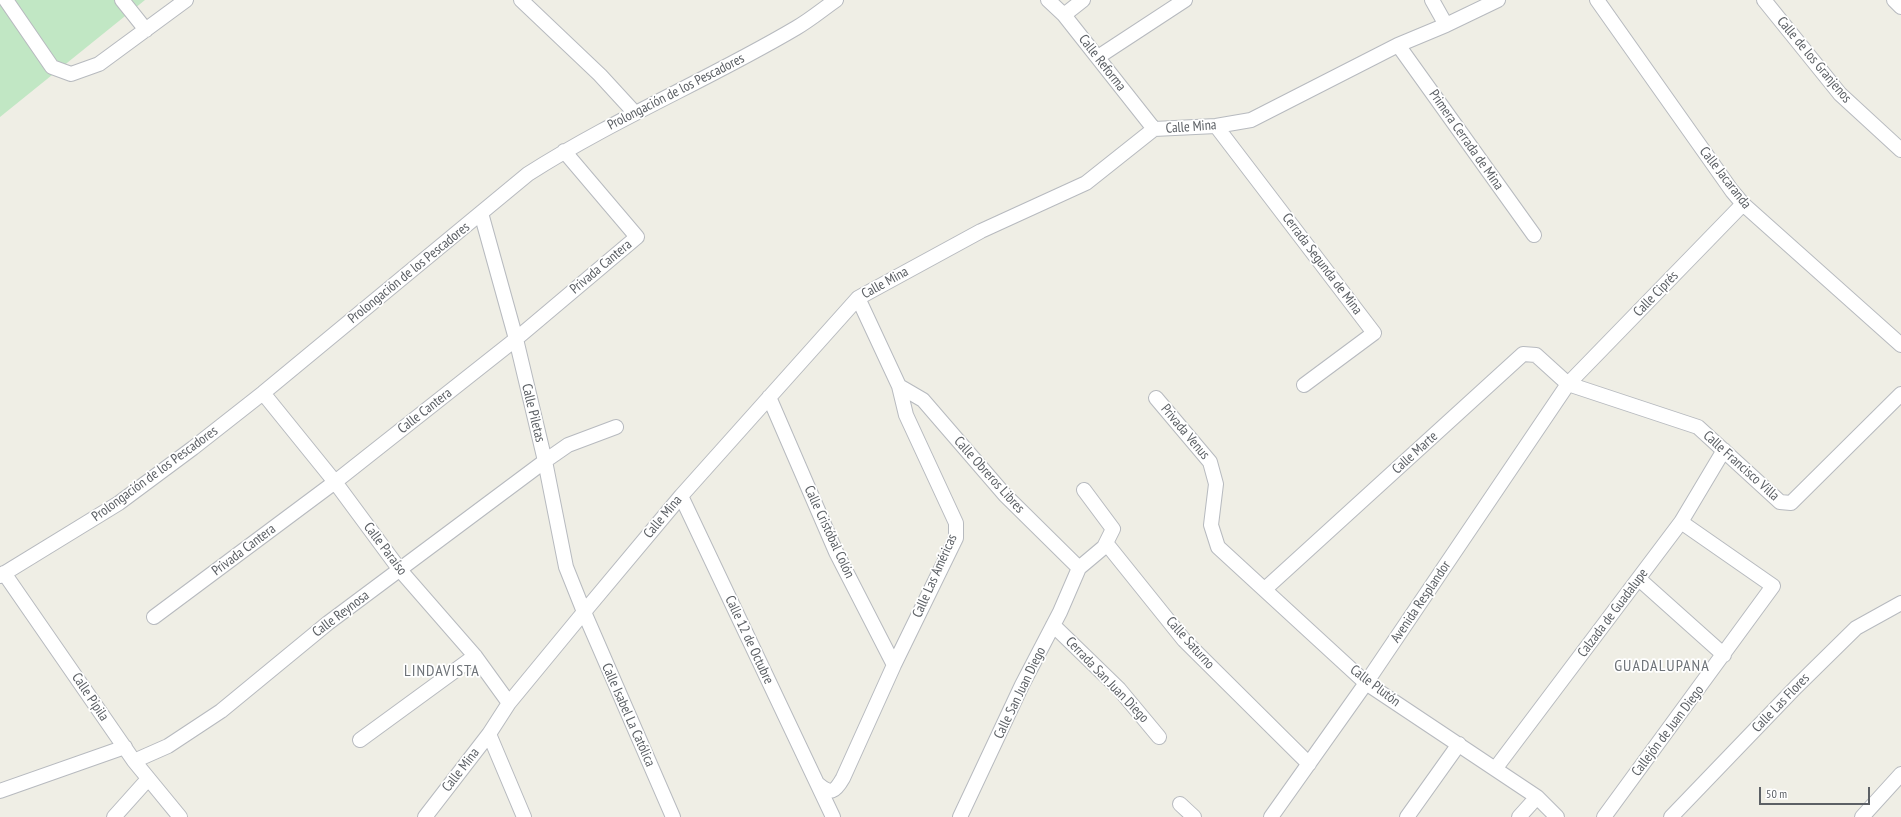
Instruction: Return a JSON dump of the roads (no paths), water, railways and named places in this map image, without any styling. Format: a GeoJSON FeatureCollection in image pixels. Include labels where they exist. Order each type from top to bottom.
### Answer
{"type":"FeatureCollection","features":[{"type":"Feature","properties":{"kind":"street"},"geometry":{"type":"LineString","coordinates":[[6,0],[52,67],[71,74],[99,64],[186,0]]}},
{"type":"Feature","properties":{"kind":"street"},"geometry":{"type":"LineString","coordinates":[[122,0],[146,30]]}},
{"type":"Feature","properties":{"kind":"street"},"geometry":{"type":"LineString","coordinates":[[522,0],[600,75],[634,112]]}},
{"type":"Feature","properties":{"kind":"street","name":"Prolongación de los Pescadores"},"geometry":{"type":"LineString","coordinates":[[2,574],[119,503],[263,393],[528,174],[564,151],[634,112],[728,65],[798,27],[836,0]]}},
{"type":"Feature","properties":{"kind":"street","name":"Calle Reforma"},"geometry":{"type":"LineString","coordinates":[[1048,0],[1064,14],[1154,129]]}},
{"type":"Feature","properties":{"kind":"street"},"geometry":{"type":"LineString","coordinates":[[1064,14],[1083,0]]}},
{"type":"Feature","properties":{"kind":"street"},"geometry":{"type":"LineString","coordinates":[[1098,57],[1185,0]]}},
{"type":"Feature","properties":{"kind":"street"},"geometry":{"type":"LineString","coordinates":[[1432,0],[1446,25]]}},
{"type":"Feature","properties":{"kind":"street","name":"Calle Mina"},"geometry":{"type":"LineString","coordinates":[[425,817],[489,734],[510,703],[584,612],[681,496],[858,298],[981,231],[1086,183],[1154,129],[1216,126],[1250,120],[1398,45],[1446,25],[1498,0]]}},
{"type":"Feature","properties":{"kind":"street","name":"Calle Jacaranda"},"geometry":{"type":"LineString","coordinates":[[1597,0],[1732,191],[1743,204],[1901,345]]}},
{"type":"Feature","properties":{"kind":"street","name":"Calle de los Granjenos"},"geometry":{"type":"LineString","coordinates":[[1764,0],[1840,94],[1901,150]]}},
{"type":"Feature","properties":{"kind":"street"},"geometry":{"type":"LineString","coordinates":[[1894,0],[1901,7]]}},
{"type":"Feature","properties":{"kind":"street","name":"Primera Cerrada de Mina"},"geometry":{"type":"LineString","coordinates":[[1398,45],[1534,235]]}},
{"type":"Feature","properties":{"kind":"street","name":"Cerrada Segunda de Mina"},"geometry":{"type":"LineString","coordinates":[[1216,126],[1334,278],[1374,333],[1304,385]]}},
{"type":"Feature","properties":{"kind":"street","name":"Privada Cantera"},"geometry":{"type":"LineString","coordinates":[[516,339],[637,237],[564,151]]}},
{"type":"Feature","properties":{"kind":"street","name":"Calle Ciprés"},"geometry":{"type":"LineString","coordinates":[[1568,384],[1743,204]]}},
{"type":"Feature","properties":{"kind":"street","name":"Calle Piletas"},"geometry":{"type":"LineString","coordinates":[[481,213],[516,339],[545,461],[566,567],[584,612]]}},
{"type":"Feature","properties":{"kind":"street","name":"Calle Las Américas"},"geometry":{"type":"LineString","coordinates":[[818,784],[826,791],[835,790],[839,785],[894,666],[956,538],[956,523],[906,415],[899,386],[858,298]]}},
{"type":"Feature","properties":{"kind":"street","name":"Calle Cantera"},"geometry":{"type":"LineString","coordinates":[[335,482],[516,339]]}},
{"type":"Feature","properties":{"kind":"street","name":"Calle Marte"},"geometry":{"type":"LineString","coordinates":[[1265,589],[1523,354],[1536,355],[1568,384]]}},
{"type":"Feature","properties":{"kind":"street","name":"Calle Francisco Villa"},"geometry":{"type":"LineString","coordinates":[[1568,384],[1698,427],[1780,502],[1791,503],[1901,394]]}},
{"type":"Feature","properties":{"kind":"street","name":"Avenida Resplandor"},"geometry":{"type":"LineString","coordinates":[[1271,817],[1366,683],[1568,384]]}},
{"type":"Feature","properties":{"kind":"street","name":"Calle Obreros Libres"},"geometry":{"type":"LineString","coordinates":[[899,386],[923,400],[1005,495],[1078,568]]}},
{"type":"Feature","properties":{"kind":"street","name":"Calle Paraíso"},"geometry":{"type":"LineString","coordinates":[[263,393],[335,482],[400,570],[475,656],[510,703]]}},
{"type":"Feature","properties":{"kind":"street","name":"Calle Cristóbal Colón"},"geometry":{"type":"LineString","coordinates":[[768,397],[836,552],[894,666]]}},
{"type":"Feature","properties":{"kind":"street","name":"Privada Venus"},"geometry":{"type":"LineString","coordinates":[[1156,398],[1210,462],[1216,484],[1211,525],[1218,547],[1265,589]]}},
{"type":"Feature","properties":{"kind":"street","name":"Calle Reynosa"},"geometry":{"type":"LineString","coordinates":[[134,761],[168,746],[221,711],[328,623],[568,445],[616,427]]}},
{"type":"Feature","properties":{"kind":"street","name":"Calzada de Guadalupe"},"geometry":{"type":"LineString","coordinates":[[1494,770],[1680,522],[1724,450]]}},
{"type":"Feature","properties":{"kind":"street","name":"Privada Cantera"},"geometry":{"type":"LineString","coordinates":[[154,617],[335,482]]}},
{"type":"Feature","properties":{"kind":"street"},"geometry":{"type":"LineString","coordinates":[[1078,568],[1104,547],[1113,529],[1084,490]]}},
{"type":"Feature","properties":{"kind":"street","name":"Calle 12 de Octubre"},"geometry":{"type":"LineString","coordinates":[[681,496],[833,817]]}},
{"type":"Feature","properties":{"kind":"street","name":"Callejón de Juan Diego"},"geometry":{"type":"LineString","coordinates":[[1604,817],[1773,586],[1680,522]]}},
{"type":"Feature","properties":{"kind":"street","name":"Calle Saturno"},"geometry":{"type":"LineString","coordinates":[[1106,543],[1184,640],[1309,764]]}},
{"type":"Feature","properties":{"kind":"street","name":"Calle San Juan Diego"},"geometry":{"type":"LineString","coordinates":[[960,817],[1022,685],[1053,625],[1078,568]]}},
{"type":"Feature","properties":{"kind":"street","name":"Calle Pípila"},"geometry":{"type":"LineString","coordinates":[[2,574],[134,761],[180,817]]}},
{"type":"Feature","properties":{"kind":"street"},"geometry":{"type":"LineString","coordinates":[[1638,579],[1724,655]]}},
{"type":"Feature","properties":{"kind":"street","name":"Calle Plutón"},"geometry":{"type":"LineString","coordinates":[[1265,589],[1366,683],[1459,744],[1494,770],[1538,797],[1557,817]]}},
{"type":"Feature","properties":{"kind":"street","name":"Calle Las Flores"},"geometry":{"type":"LineString","coordinates":[[1671,817],[1796,687],[1856,628],[1901,603]]}},
{"type":"Feature","properties":{"kind":"street","name":"Calle Isabel La Católica"},"geometry":{"type":"LineString","coordinates":[[584,612],[673,817]]}},
{"type":"Feature","properties":{"kind":"street","name":"Cerrada San Juan Diego"},"geometry":{"type":"LineString","coordinates":[[1053,625],[1119,689],[1159,737]]}},
{"type":"Feature","properties":{"kind":"street"},"geometry":{"type":"LineString","coordinates":[[360,740],[475,656]]}},
{"type":"Feature","properties":{"kind":"street"},"geometry":{"type":"LineString","coordinates":[[489,734],[524,817]]}},
{"type":"Feature","properties":{"kind":"street"},"geometry":{"type":"LineString","coordinates":[[1407,817],[1459,744]]}},
{"type":"Feature","properties":{"kind":"street"},"geometry":{"type":"LineString","coordinates":[[0,791],[125,747]]}},
{"type":"Feature","properties":{"kind":"street"},"geometry":{"type":"LineString","coordinates":[[1862,817],[1901,774]]}},
{"type":"Feature","properties":{"kind":"street"},"geometry":{"type":"LineString","coordinates":[[114,817],[148,779]]}},
{"type":"Feature","properties":{"kind":"street"},"geometry":{"type":"LineString","coordinates":[[1519,817],[1538,797]]}},
{"type":"Feature","properties":{"kind":"street"},"geometry":{"type":"LineString","coordinates":[[1180,804],[1194,817]]}},
{"type":"Feature","properties":{"kind":"district","name":"GUADALUPANA"},"geometry":{"type":"Point","coordinates":[1662,666]}},
{"type":"Feature","properties":{"kind":"district","name":"LINDAVISTA"},"geometry":{"type":"Point","coordinates":[442,671]}}]}
